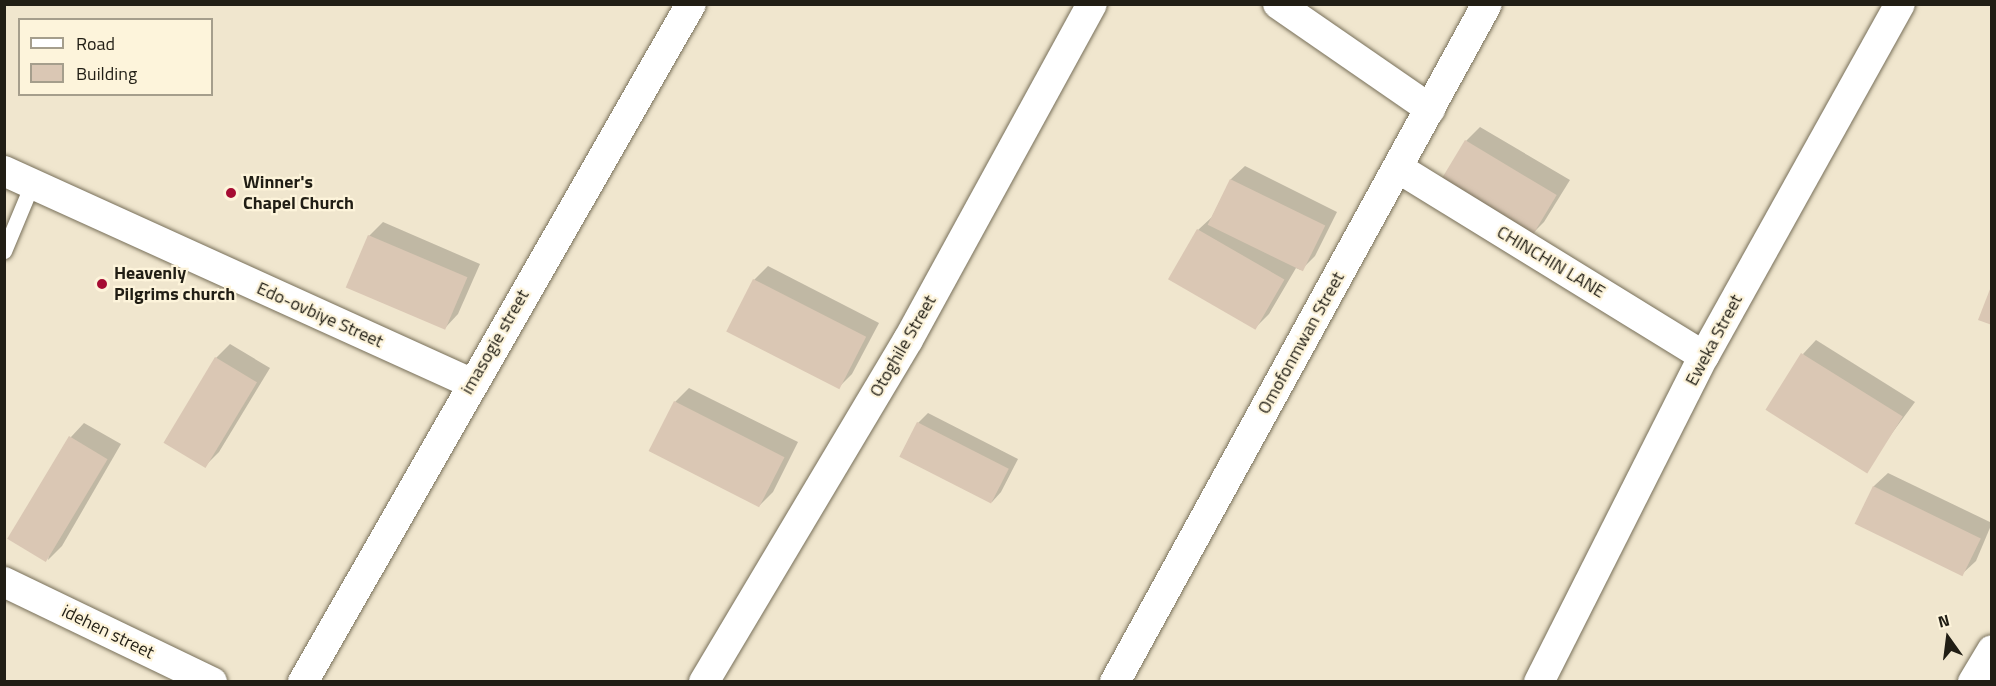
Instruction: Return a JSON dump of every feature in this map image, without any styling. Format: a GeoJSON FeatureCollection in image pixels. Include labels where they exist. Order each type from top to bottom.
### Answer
{"type":"FeatureCollection","features":[{"type":"Feature","properties":{"kind":"street","name":"imasogie street"},"geometry":{"type":"LineString","coordinates":[[303,681],[471,383],[691,4]]}},
{"type":"Feature","properties":{"kind":"street","name":"Otoghile Street"},"geometry":{"type":"LineString","coordinates":[[704,681],[908,340],[1092,4]]}},
{"type":"Feature","properties":{"kind":"street"},"geometry":{"type":"LineString","coordinates":[[1278,4],[1430,110]]}},
{"type":"Feature","properties":{"kind":"street","name":"Omofonmwan Street"},"geometry":{"type":"LineString","coordinates":[[1115,681],[1487,4]]}},
{"type":"Feature","properties":{"kind":"street","name":"Eweka Street"},"geometry":{"type":"LineString","coordinates":[[1539,681],[1704,356],[1900,4]]}},
{"type":"Feature","properties":{"kind":"street","name":"CHINCHIN LANE"},"geometry":{"type":"LineString","coordinates":[[1398,168],[1704,356]]}},
{"type":"Feature","properties":{"kind":"street","name":"Edo-ovbiye Street"},"geometry":{"type":"LineString","coordinates":[[4,171],[471,383]]}},
{"type":"Feature","properties":{"kind":"street","name":"idehen street"},"geometry":{"type":"LineString","coordinates":[[4,582],[212,681]]}},
{"type":"Feature","properties":{"kind":"lane"},"geometry":{"type":"LineString","coordinates":[[4,251],[32,184]]}},
{"type":"Feature","properties":{"kind":"building"},"geometry":{"type":"Polygon","coordinates":[[[1465,140],[1557,195],[1531,238],[1439,183],[1465,140]]]}},
{"type":"Feature","properties":{"kind":"building"},"geometry":{"type":"Polygon","coordinates":[[[1230,179],[1325,225],[1303,271],[1208,225],[1230,179]]]}},
{"type":"Feature","properties":{"kind":"building"},"geometry":{"type":"Polygon","coordinates":[[[1197,229],[1284,280],[1255,330],[1168,279],[1197,229]]]}},
{"type":"Feature","properties":{"kind":"building"},"geometry":{"type":"Polygon","coordinates":[[[368,235],[467,277],[445,330],[346,287],[368,235]]]}},
{"type":"Feature","properties":{"kind":"building"},"geometry":{"type":"Polygon","coordinates":[[[753,279],[866,337],[839,389],[726,332],[753,279]]]}},
{"type":"Feature","properties":{"kind":"building"},"geometry":{"type":"Polygon","coordinates":[[[1992,284],[1992,325],[1978,320],[1992,284]]]}},
{"type":"Feature","properties":{"kind":"building"},"geometry":{"type":"Polygon","coordinates":[[[1801,353],[1903,417],[1867,473],[1765,410],[1801,353]]]}},
{"type":"Feature","properties":{"kind":"building"},"geometry":{"type":"Polygon","coordinates":[[[215,357],[257,382],[205,468],[163,443],[215,357]]]}},
{"type":"Feature","properties":{"kind":"building"},"geometry":{"type":"Polygon","coordinates":[[[674,401],[784,457],[759,507],[649,451],[674,401]]]}},
{"type":"Feature","properties":{"kind":"building"},"geometry":{"type":"Polygon","coordinates":[[[917,422],[1009,469],[991,504],[899,457],[917,422]]]}},
{"type":"Feature","properties":{"kind":"building"},"geometry":{"type":"Polygon","coordinates":[[[69,436],[108,459],[46,562],[7,539],[69,436]]]}},
{"type":"Feature","properties":{"kind":"building"},"geometry":{"type":"Polygon","coordinates":[[[1873,486],[1981,539],[1962,576],[1855,524],[1873,486]]]}},
{"type":"Feature","properties":{"kind":"place","name":"Winner's Chapel Church"},"geometry":{"type":"Point","coordinates":[231,193]}},
{"type":"Feature","properties":{"kind":"place","name":"Heavenly Pilgrims church"},"geometry":{"type":"Point","coordinates":[102,284]}}]}
